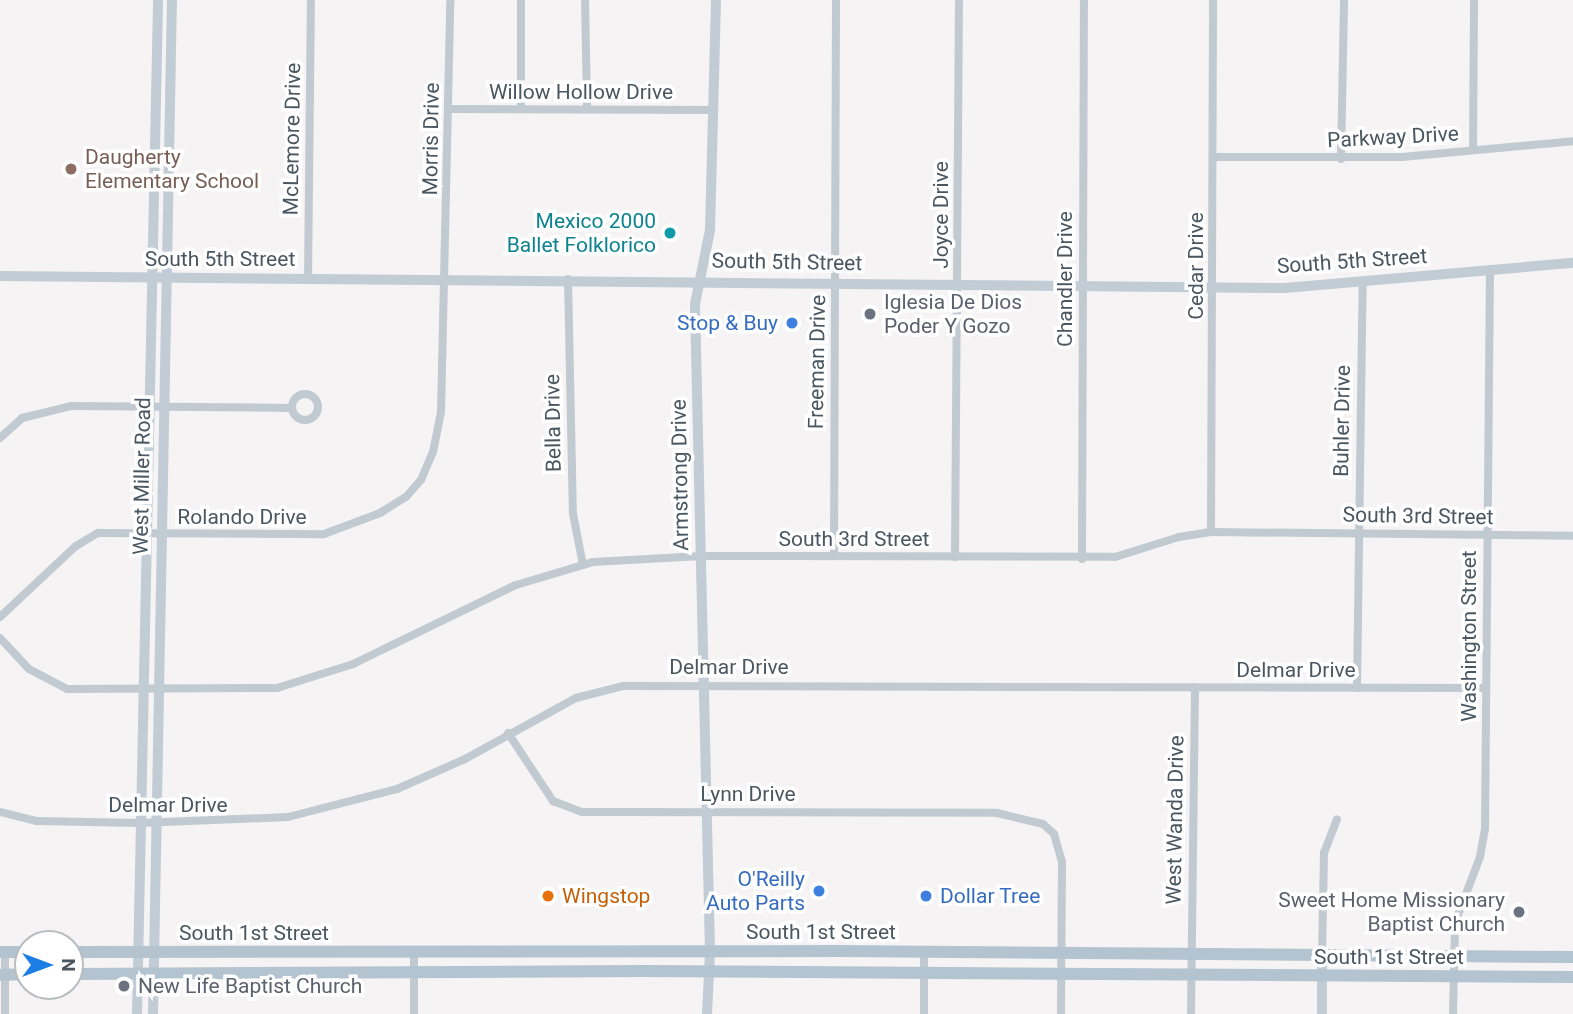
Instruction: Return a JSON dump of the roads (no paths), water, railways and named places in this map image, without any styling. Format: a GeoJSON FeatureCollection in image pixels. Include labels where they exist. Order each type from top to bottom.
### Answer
{"type":"FeatureCollection","features":[{"type":"Feature","properties":{"kind":"main road"},"geometry":{"type":"LineString","coordinates":[[563,951],[563,972]]}},
{"type":"Feature","properties":{"kind":"main road","name":"South 1st Street"},"geometry":{"type":"LineString","coordinates":[[84,952],[924,952],[1573,957]]}},
{"type":"Feature","properties":{"kind":"main road"},"geometry":{"type":"LineString","coordinates":[[265,953],[265,973]]}},
{"type":"Feature","properties":{"kind":"main road","name":"South 1st Street"},"geometry":{"type":"LineString","coordinates":[[84,974],[709,971],[1573,976]]}},
{"type":"Feature","properties":{"kind":"street","name":"West Miller Road"},"geometry":{"type":"LineString","coordinates":[[137,1014],[149,279],[158,0]]}},
{"type":"Feature","properties":{"kind":"street","name":"West Miller Road"},"geometry":{"type":"LineString","coordinates":[[153,1014],[164,279],[172,0]]}},
{"type":"Feature","properties":{"kind":"street","name":"McLemore Drive"},"geometry":{"type":"LineString","coordinates":[[308,279],[311,0]]}},
{"type":"Feature","properties":{"kind":"street","name":"Morris Drive"},"geometry":{"type":"LineString","coordinates":[[443,279],[450,0]]}},
{"type":"Feature","properties":{"kind":"street"},"geometry":{"type":"LineString","coordinates":[[521,0],[521,108]]}},
{"type":"Feature","properties":{"kind":"street"},"geometry":{"type":"LineString","coordinates":[[585,0],[587,107]]}},
{"type":"Feature","properties":{"kind":"street","name":"Armstrong Drive"},"geometry":{"type":"LineString","coordinates":[[707,1014],[709,952],[695,304],[710,230],[716,0]]}},
{"type":"Feature","properties":{"kind":"street","name":"Freeman Drive"},"geometry":{"type":"LineString","coordinates":[[834,556],[836,0]]}},
{"type":"Feature","properties":{"kind":"street","name":"Joyce Drive"},"geometry":{"type":"LineString","coordinates":[[955,557],[959,0]]}},
{"type":"Feature","properties":{"kind":"street","name":"Chandler Drive"},"geometry":{"type":"LineString","coordinates":[[1082,559],[1084,0]]}},
{"type":"Feature","properties":{"kind":"street","name":"Cedar Drive"},"geometry":{"type":"LineString","coordinates":[[1211,532],[1213,0]]}},
{"type":"Feature","properties":{"kind":"street"},"geometry":{"type":"LineString","coordinates":[[1341,159],[1344,0]]}},
{"type":"Feature","properties":{"kind":"street"},"geometry":{"type":"LineString","coordinates":[[1473,150],[1474,0]]}},
{"type":"Feature","properties":{"kind":"street","name":"Willow Hollow Drive"},"geometry":{"type":"LineString","coordinates":[[449,109],[587,107],[713,110]]}},
{"type":"Feature","properties":{"kind":"street","name":"Parkway Drive"},"geometry":{"type":"LineString","coordinates":[[1214,157],[1341,159],[1573,141]]}},
{"type":"Feature","properties":{"kind":"street","name":"South 5th Street"},"geometry":{"type":"LineString","coordinates":[[0,275],[149,279],[568,278],[1285,288],[1573,262]]}},
{"type":"Feature","properties":{"kind":"street","name":"Washington Street"},"geometry":{"type":"LineString","coordinates":[[1453,1014],[1453,955],[1457,912],[1484,843],[1490,269]]}},
{"type":"Feature","properties":{"kind":"street","name":"Bella Drive"},"geometry":{"type":"LineString","coordinates":[[568,278],[573,501],[583,565]]}},
{"type":"Feature","properties":{"kind":"street","name":"Rolando Drive"},"geometry":{"type":"LineString","coordinates":[[0,617],[76,547],[98,533],[324,534],[380,513],[406,497],[421,480],[437,436],[443,279]]}},
{"type":"Feature","properties":{"kind":"street","name":"Buhler Drive"},"geometry":{"type":"LineString","coordinates":[[1357,688],[1363,281]]}},
{"type":"Feature","properties":{"kind":"street"},"geometry":{"type":"LineString","coordinates":[[0,438],[22,418],[44,410],[71,406],[292,408]]}},
{"type":"Feature","properties":{"kind":"street","name":"South 3rd Street"},"geometry":{"type":"LineString","coordinates":[[0,638],[47,682],[93,692],[277,688],[412,639],[516,585],[583,565],[701,556],[1082,559],[1124,555],[1179,537],[1211,532],[1573,536]]}},
{"type":"Feature","properties":{"kind":"street","name":"Delmar Drive"},"geometry":{"type":"LineString","coordinates":[[0,812],[36,821],[140,823],[288,817],[361,800],[465,759],[508,733],[599,691],[623,685],[1486,688]]}},
{"type":"Feature","properties":{"kind":"street","name":"West Wanda Drive"},"geometry":{"type":"LineString","coordinates":[[1191,1014],[1195,687]]}},
{"type":"Feature","properties":{"kind":"street","name":"Lynn Drive"},"geometry":{"type":"LineString","coordinates":[[508,733],[542,790],[563,807],[582,812],[997,813],[1028,817],[1054,834],[1059,846],[1062,953]]}},
{"type":"Feature","properties":{"kind":"street"},"geometry":{"type":"LineString","coordinates":[[1322,1014],[1324,853],[1337,819]]}},
{"type":"Feature","properties":{"kind":"street"},"geometry":{"type":"LineString","coordinates":[[2,952],[5,1014]]}},
{"type":"Feature","properties":{"kind":"street"},"geometry":{"type":"LineString","coordinates":[[414,1014],[415,952]]}},
{"type":"Feature","properties":{"kind":"street"},"geometry":{"type":"LineString","coordinates":[[924,952],[924,1014]]}},
{"type":"Feature","properties":{"kind":"street"},"geometry":{"type":"LineString","coordinates":[[1061,1014],[1062,953]]}},
{"type":"Feature","properties":{"kind":"place","name":"Daugherty Elementary School"},"geometry":{"type":"Point","coordinates":[71,169]}},
{"type":"Feature","properties":{"kind":"place","name":"Mexico 2000 Ballet Folklorico"},"geometry":{"type":"Point","coordinates":[670,233]}},
{"type":"Feature","properties":{"kind":"place","name":"Iglesia De Dios Poder Y Gozo"},"geometry":{"type":"Point","coordinates":[870,314]}},
{"type":"Feature","properties":{"kind":"place","name":"Stop & Buy"},"geometry":{"type":"Point","coordinates":[792,323]}},
{"type":"Feature","properties":{"kind":"place","name":"O'Reilly Auto Parts"},"geometry":{"type":"Point","coordinates":[819,891]}},
{"type":"Feature","properties":{"kind":"place","name":"Wingstop"},"geometry":{"type":"Point","coordinates":[548,896]}},
{"type":"Feature","properties":{"kind":"place","name":"Dollar Tree"},"geometry":{"type":"Point","coordinates":[926,896]}},
{"type":"Feature","properties":{"kind":"place","name":"Sweet Home Missionary Baptist Church"},"geometry":{"type":"Point","coordinates":[1519,912]}},
{"type":"Feature","properties":{"kind":"place","name":"New Life Baptist Church"},"geometry":{"type":"Point","coordinates":[124,986]}}]}
